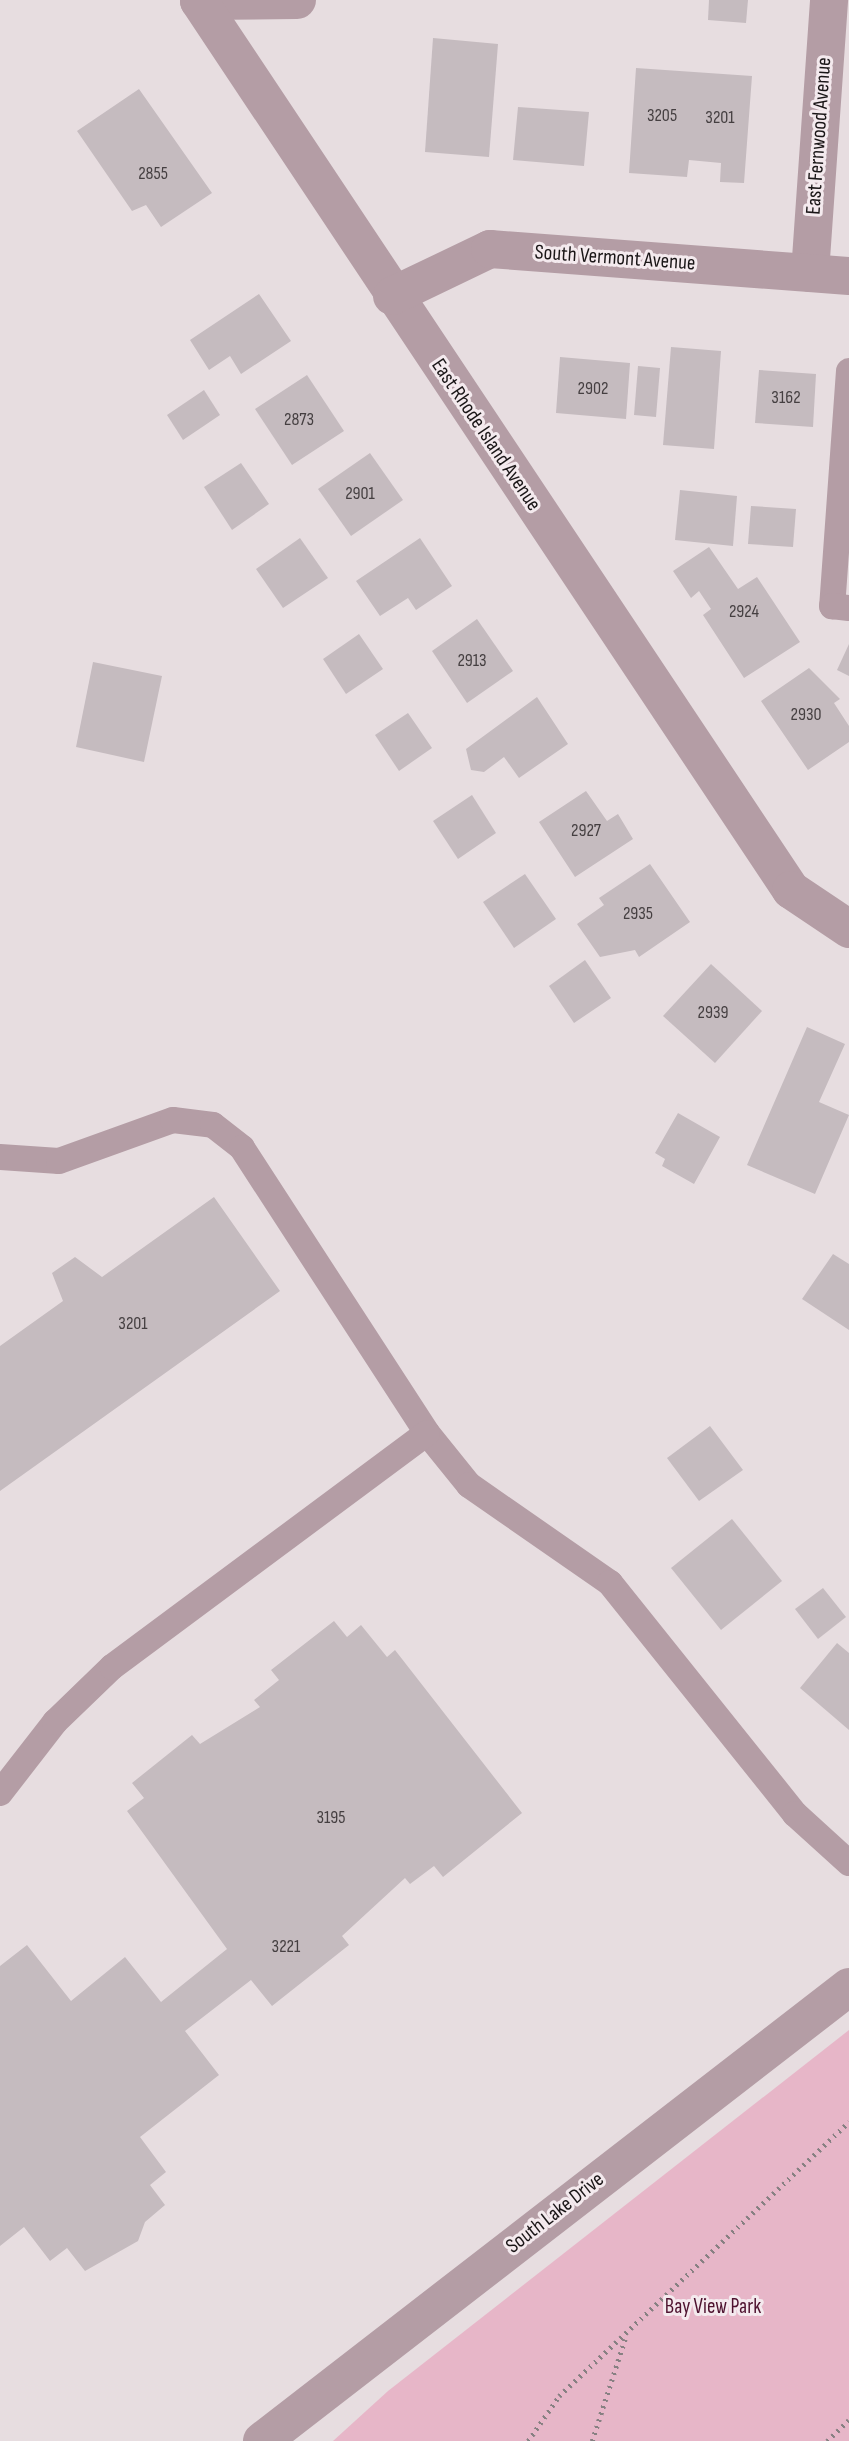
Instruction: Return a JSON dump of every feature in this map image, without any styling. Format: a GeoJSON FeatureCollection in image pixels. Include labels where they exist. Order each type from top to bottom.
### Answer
{"type":"FeatureCollection","features":[{"type":"Feature","properties":{"kind":"street","name":"East Rhode Island Avenue"},"geometry":{"type":"LineString","coordinates":[[297,0],[199,1],[392,296],[791,890],[849,929]]}},
{"type":"Feature","properties":{"kind":"street","name":"East Fernwood Avenue"},"geometry":{"type":"LineString","coordinates":[[810,273],[829,0]]}},
{"type":"Feature","properties":{"kind":"street","name":"South Vermont Avenue"},"geometry":{"type":"LineString","coordinates":[[392,296],[490,249],[849,276]]}},
{"type":"Feature","properties":{"kind":"street","name":"South Lake Drive"},"geometry":{"type":"LineString","coordinates":[[262,2441],[849,1987]]}},
{"type":"Feature","properties":{"kind":"lane"},"geometry":{"type":"LineString","coordinates":[[849,371],[832,606],[849,608]]}},
{"type":"Feature","properties":{"kind":"lane"},"geometry":{"type":"LineString","coordinates":[[0,1157],[59,1161],[173,1120],[213,1125],[242,1148],[314,1250],[428,1433],[469,1485],[610,1583],[795,1814],[849,1863]]}},
{"type":"Feature","properties":{"kind":"lane"},"geometry":{"type":"LineString","coordinates":[[0,1793],[55,1722],[112,1667],[428,1433]]}},
{"type":"Feature","properties":{"kind":"path"},"geometry":{"type":"LineString","coordinates":[[528,2441],[559,2396],[626,2336],[849,2122]]}},
{"type":"Feature","properties":{"kind":"path"},"geometry":{"type":"LineString","coordinates":[[592,2441],[626,2336]]}},
{"type":"Feature","properties":{"kind":"path"},"geometry":{"type":"LineString","coordinates":[[827,2441],[849,2420]]}},
{"type":"Feature","properties":{"kind":"green space","name":"Bay View Park"},"geometry":{"type":"Polygon","coordinates":[[[849,2030],[849,2441],[333,2441],[388,2391],[849,2030]]]}},
{"type":"Feature","properties":{"kind":"building"},"geometry":{"type":"Polygon","coordinates":[[[709,0],[748,0],[746,23],[708,20],[709,0]]]}},
{"type":"Feature","properties":{"kind":"building"},"geometry":{"type":"Polygon","coordinates":[[[433,38],[498,44],[489,157],[425,152],[433,38]]]}},
{"type":"Feature","properties":{"kind":"building"},"geometry":{"type":"Polygon","coordinates":[[[636,68],[752,76],[744,183],[720,182],[721,163],[689,160],[687,177],[629,173],[636,68]]]}},
{"type":"Feature","properties":{"kind":"building"},"geometry":{"type":"Polygon","coordinates":[[[139,89],[212,193],[161,227],[146,205],[132,211],[77,131],[139,89]]]}},
{"type":"Feature","properties":{"kind":"building"},"geometry":{"type":"Polygon","coordinates":[[[518,107],[589,112],[584,166],[513,160],[518,107]]]}},
{"type":"Feature","properties":{"kind":"building"},"geometry":{"type":"Polygon","coordinates":[[[259,294],[291,341],[241,374],[230,356],[209,370],[190,340],[259,294]]]}},
{"type":"Feature","properties":{"kind":"building"},"geometry":{"type":"Polygon","coordinates":[[[671,347],[721,351],[714,449],[663,445],[671,347]]]}},
{"type":"Feature","properties":{"kind":"building"},"geometry":{"type":"Polygon","coordinates":[[[560,357],[630,363],[626,419],[556,413],[560,357]]]}},
{"type":"Feature","properties":{"kind":"building"},"geometry":{"type":"Polygon","coordinates":[[[638,366],[660,368],[656,417],[634,415],[638,366]]]}},
{"type":"Feature","properties":{"kind":"building"},"geometry":{"type":"Polygon","coordinates":[[[759,370],[816,374],[813,427],[755,423],[759,370]]]}},
{"type":"Feature","properties":{"kind":"building"},"geometry":{"type":"Polygon","coordinates":[[[307,375],[344,431],[292,465],[255,409],[307,375]]]}},
{"type":"Feature","properties":{"kind":"building"},"geometry":{"type":"Polygon","coordinates":[[[204,390],[220,415],[183,440],[167,415],[204,390]]]}},
{"type":"Feature","properties":{"kind":"building"},"geometry":{"type":"Polygon","coordinates":[[[370,453],[403,500],[351,536],[318,489],[370,453]]]}},
{"type":"Feature","properties":{"kind":"building"},"geometry":{"type":"Polygon","coordinates":[[[241,463],[269,504],[232,530],[204,487],[241,463]]]}},
{"type":"Feature","properties":{"kind":"building"},"geometry":{"type":"Polygon","coordinates":[[[680,490],[737,496],[733,546],[675,540],[680,490]]]}},
{"type":"Feature","properties":{"kind":"building"},"geometry":{"type":"Polygon","coordinates":[[[751,506],[796,509],[793,547],[748,544],[751,506]]]}},
{"type":"Feature","properties":{"kind":"building"},"geometry":{"type":"Polygon","coordinates":[[[300,538],[328,578],[283,608],[256,569],[300,538]]]}},
{"type":"Feature","properties":{"kind":"building"},"geometry":{"type":"Polygon","coordinates":[[[420,538],[452,586],[416,610],[408,598],[380,616],[356,581],[420,538]]]}},
{"type":"Feature","properties":{"kind":"building"},"geometry":{"type":"Polygon","coordinates":[[[709,547],[738,589],[757,577],[800,642],[744,678],[703,615],[711,609],[699,591],[691,598],[673,571],[709,547]]]}},
{"type":"Feature","properties":{"kind":"building"},"geometry":{"type":"Polygon","coordinates":[[[477,619],[513,671],[467,703],[432,651],[477,619]]]}},
{"type":"Feature","properties":{"kind":"building"},"geometry":{"type":"Polygon","coordinates":[[[359,634],[383,669],[346,694],[323,659],[359,634]]]}},
{"type":"Feature","properties":{"kind":"building"},"geometry":{"type":"Polygon","coordinates":[[[849,644],[849,676],[837,670],[849,644]]]}},
{"type":"Feature","properties":{"kind":"building"},"geometry":{"type":"Polygon","coordinates":[[[93,662],[162,676],[144,762],[76,747],[93,662]]]}},
{"type":"Feature","properties":{"kind":"building"},"geometry":{"type":"Polygon","coordinates":[[[809,668],[840,699],[834,703],[849,726],[849,742],[808,770],[761,701],[809,668]]]}},
{"type":"Feature","properties":{"kind":"building"},"geometry":{"type":"Polygon","coordinates":[[[537,697],[568,744],[519,778],[504,757],[484,772],[471,770],[466,749],[537,697]]]}},
{"type":"Feature","properties":{"kind":"building"},"geometry":{"type":"Polygon","coordinates":[[[408,713],[432,748],[399,771],[375,735],[408,713]]]}},
{"type":"Feature","properties":{"kind":"building"},"geometry":{"type":"Polygon","coordinates":[[[586,791],[607,821],[618,814],[633,839],[575,877],[539,822],[586,791]]]}},
{"type":"Feature","properties":{"kind":"building"},"geometry":{"type":"Polygon","coordinates":[[[472,795],[496,833],[458,859],[433,821],[472,795]]]}},
{"type":"Feature","properties":{"kind":"building"},"geometry":{"type":"Polygon","coordinates":[[[650,864],[690,922],[639,957],[635,950],[600,957],[577,924],[604,905],[599,898],[650,864]]]}},
{"type":"Feature","properties":{"kind":"building"},"geometry":{"type":"Polygon","coordinates":[[[525,874],[556,919],[514,948],[483,902],[525,874]]]}},
{"type":"Feature","properties":{"kind":"building"},"geometry":{"type":"Polygon","coordinates":[[[585,960],[611,998],[574,1023],[549,986],[585,960]]]}},
{"type":"Feature","properties":{"kind":"building"},"geometry":{"type":"Polygon","coordinates":[[[711,964],[762,1011],[715,1063],[663,1016],[711,964]]]}},
{"type":"Feature","properties":{"kind":"building"},"geometry":{"type":"Polygon","coordinates":[[[807,1027],[845,1044],[819,1102],[849,1115],[815,1194],[747,1165],[807,1027]]]}},
{"type":"Feature","properties":{"kind":"building"},"geometry":{"type":"Polygon","coordinates":[[[678,1113],[720,1137],[694,1184],[662,1166],[665,1159],[655,1153],[678,1113]]]}},
{"type":"Feature","properties":{"kind":"building"},"geometry":{"type":"Polygon","coordinates":[[[214,1197],[280,1291],[0,1491],[0,1346],[63,1301],[52,1273],[75,1257],[102,1277],[214,1197]]]}},
{"type":"Feature","properties":{"kind":"building"},"geometry":{"type":"Polygon","coordinates":[[[833,1254],[849,1264],[849,1330],[802,1299],[833,1254]]]}},
{"type":"Feature","properties":{"kind":"building"},"geometry":{"type":"Polygon","coordinates":[[[710,1426],[743,1470],[699,1501],[667,1458],[710,1426]]]}},
{"type":"Feature","properties":{"kind":"building"},"geometry":{"type":"Polygon","coordinates":[[[732,1519],[782,1581],[721,1630],[671,1568],[732,1519]]]}},
{"type":"Feature","properties":{"kind":"building"},"geometry":{"type":"Polygon","coordinates":[[[823,1588],[846,1617],[818,1639],[795,1609],[823,1588]]]}},
{"type":"Feature","properties":{"kind":"building"},"geometry":{"type":"Polygon","coordinates":[[[334,1621],[347,1637],[361,1625],[387,1657],[395,1650],[522,1813],[443,1877],[434,1866],[410,1884],[405,1878],[342,1936],[349,1945],[272,2006],[251,1980],[185,2031],[219,2075],[140,2137],[166,2172],[150,2185],[165,2205],[145,2222],[138,2241],[85,2271],[67,2248],[50,2261],[24,2227],[0,2246],[0,1966],[27,1945],[71,2001],[125,1957],[161,2002],[227,1949],[127,1811],[144,1798],[132,1783],[192,1735],[200,1744],[260,1707],[254,1700],[279,1680],[271,1670],[334,1621]]]}},
{"type":"Feature","properties":{"kind":"building"},"geometry":{"type":"Polygon","coordinates":[[[837,1643],[849,1653],[849,1730],[800,1688],[837,1643]]]}}]}
